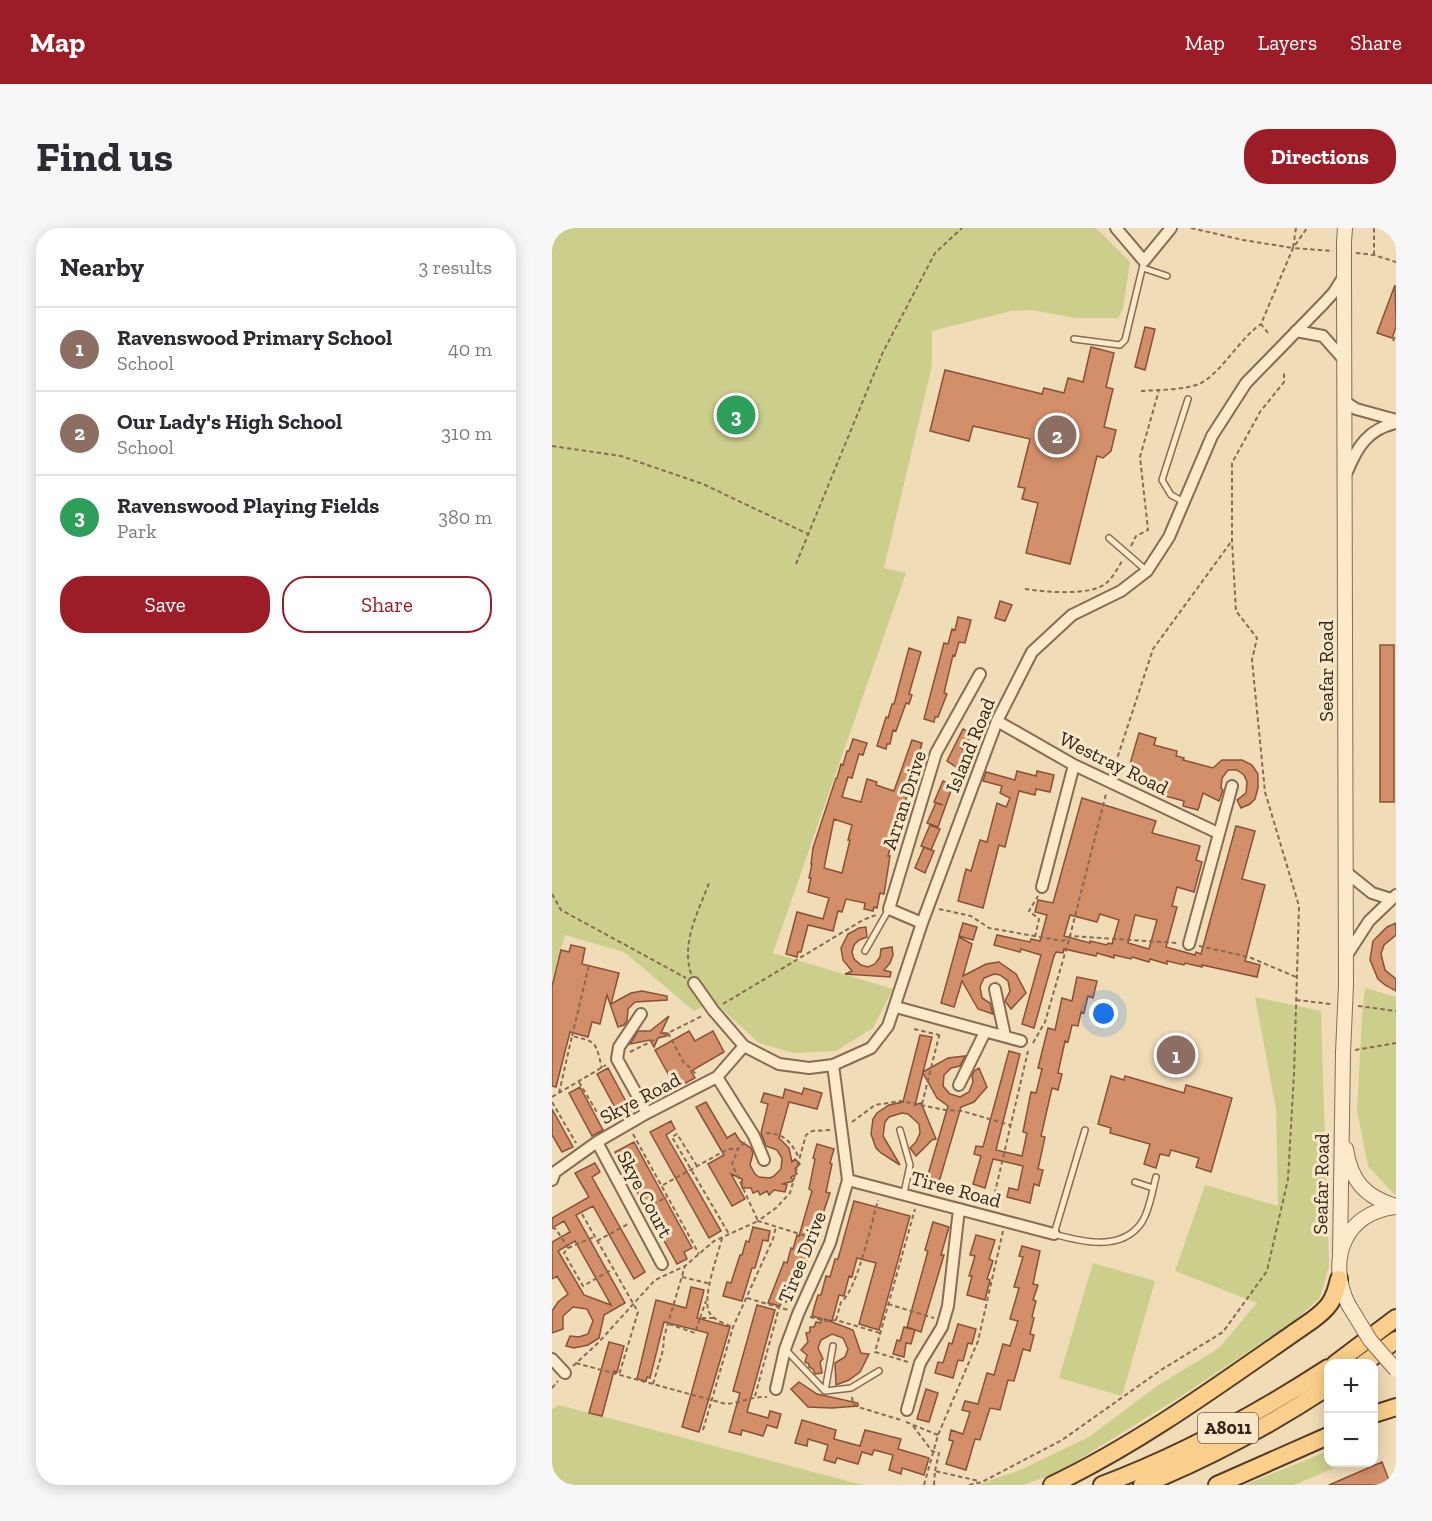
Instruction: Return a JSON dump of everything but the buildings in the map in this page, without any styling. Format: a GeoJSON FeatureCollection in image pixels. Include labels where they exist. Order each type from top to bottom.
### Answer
{"type":"FeatureCollection","features":[{"type":"Feature","properties":{"kind":"main road"},"geometry":{"type":"LineString","coordinates":[[1052,1485],[1114,1452],[1161,1423],[1311,1321],[1326,1310],[1335,1296],[1339,1279]]}},
{"type":"Feature","properties":{"kind":"main road"},"geometry":{"type":"LineString","coordinates":[[1342,1359],[1396,1318]]}},
{"type":"Feature","properties":{"kind":"main road"},"geometry":{"type":"LineString","coordinates":[[1370,1359],[1396,1340]]}},
{"type":"Feature","properties":{"kind":"main road","name":"A8011"},"geometry":{"type":"LineString","coordinates":[[1102,1485],[1209,1438],[1324,1371]]}},
{"type":"Feature","properties":{"kind":"main road","name":"A8011"},"geometry":{"type":"LineString","coordinates":[[1142,1485],[1214,1453],[1324,1390]]}},
{"type":"Feature","properties":{"kind":"main road"},"geometry":{"type":"LineString","coordinates":[[1377,1413],[1396,1407]]}},
{"type":"Feature","properties":{"kind":"main road"},"geometry":{"type":"LineString","coordinates":[[1217,1485],[1324,1438]]}},
{"type":"Feature","properties":{"kind":"street"},"geometry":{"type":"LineString","coordinates":[[1116,228],[1143,265],[1171,228]]}},
{"type":"Feature","properties":{"kind":"street","name":"Seafar Road"},"geometry":{"type":"LineString","coordinates":[[1339,1279],[1347,955],[1345,244]]}},
{"type":"Feature","properties":{"kind":"street","name":"Island Road"},"geometry":{"type":"LineString","coordinates":[[694,982],[713,1010],[744,1046],[779,1064],[808,1068],[833,1065],[871,1048],[888,1026],[896,1007],[922,922],[996,721],[1032,651],[1072,615],[1121,591],[1147,571],[1169,537],[1212,436],[1246,382],[1334,292],[1344,276]]}},
{"type":"Feature","properties":{"kind":"street"},"geometry":{"type":"LineString","coordinates":[[1296,331],[1323,336],[1345,361]]}},
{"type":"Feature","properties":{"kind":"street"},"geometry":{"type":"LineString","coordinates":[[1345,402],[1356,409],[1396,422]]}},
{"type":"Feature","properties":{"kind":"street"},"geometry":{"type":"LineString","coordinates":[[1346,475],[1352,459],[1371,432],[1396,422]]}},
{"type":"Feature","properties":{"kind":"street","name":"Arran Drive"},"geometry":{"type":"LineString","coordinates":[[888,909],[936,753],[980,674]]}},
{"type":"Feature","properties":{"kind":"street","name":"Westray Road"},"geometry":{"type":"LineString","coordinates":[[996,721],[1109,783],[1218,833]]}},
{"type":"Feature","properties":{"kind":"street"},"geometry":{"type":"LineString","coordinates":[[1042,887],[1074,765]]}},
{"type":"Feature","properties":{"kind":"street"},"geometry":{"type":"LineString","coordinates":[[1189,944],[1232,786]]}},
{"type":"Feature","properties":{"kind":"street"},"geometry":{"type":"LineString","coordinates":[[1347,872],[1372,893],[1394,897]]}},
{"type":"Feature","properties":{"kind":"street"},"geometry":{"type":"LineString","coordinates":[[1347,955],[1369,921],[1394,897]]}},
{"type":"Feature","properties":{"kind":"street"},"geometry":{"type":"LineString","coordinates":[[888,909],[922,922]]}},
{"type":"Feature","properties":{"kind":"street"},"geometry":{"type":"LineString","coordinates":[[995,989],[1005,1036]]}},
{"type":"Feature","properties":{"kind":"street"},"geometry":{"type":"LineString","coordinates":[[896,1007],[1021,1041]]}},
{"type":"Feature","properties":{"kind":"street"},"geometry":{"type":"LineString","coordinates":[[641,1014],[619,1047],[617,1059],[647,1113]]}},
{"type":"Feature","properties":{"kind":"street"},"geometry":{"type":"LineString","coordinates":[[958,1085],[985,1032]]}},
{"type":"Feature","properties":{"kind":"street","name":"Skye Road"},"geometry":{"type":"LineString","coordinates":[[552,1180],[555,1172],[597,1142],[717,1077],[744,1046]]}},
{"type":"Feature","properties":{"kind":"street","name":"Tiree Drive"},"geometry":{"type":"LineString","coordinates":[[776,1389],[785,1349],[830,1243],[848,1180],[833,1065]]}},
{"type":"Feature","properties":{"kind":"street"},"geometry":{"type":"LineString","coordinates":[[717,1077],[754,1136],[764,1160]]}},
{"type":"Feature","properties":{"kind":"street","name":"Seafar Road"},"geometry":{"type":"LineString","coordinates":[[1342,1115],[1348,1159],[1353,1175],[1370,1196],[1396,1207]]}},
{"type":"Feature","properties":{"kind":"street","name":"Skye Court"},"geometry":{"type":"LineString","coordinates":[[597,1142],[663,1264]]}},
{"type":"Feature","properties":{"kind":"street","name":"Tiree Road"},"geometry":{"type":"LineString","coordinates":[[848,1180],[1054,1234]]}},
{"type":"Feature","properties":{"kind":"street"},"geometry":{"type":"LineString","coordinates":[[1340,1254],[1360,1220],[1373,1212],[1396,1207]]}},
{"type":"Feature","properties":{"kind":"street"},"geometry":{"type":"LineString","coordinates":[[907,1410],[919,1365],[943,1321],[948,1306],[959,1209]]}},
{"type":"Feature","properties":{"kind":"street"},"geometry":{"type":"LineString","coordinates":[[1339,1279],[1348,1304],[1370,1340],[1396,1370]]}},
{"type":"Feature","properties":{"kind":"street"},"geometry":{"type":"LineString","coordinates":[[552,1359],[565,1373]]}},
{"type":"Feature","properties":{"kind":"lane"},"geometry":{"type":"LineString","coordinates":[[1074,339],[1120,345],[1125,340],[1143,265],[1167,276]]}},
{"type":"Feature","properties":{"kind":"lane"},"geometry":{"type":"LineString","coordinates":[[1184,502],[1171,495],[1162,480],[1188,399]]}},
{"type":"Feature","properties":{"kind":"lane"},"geometry":{"type":"LineString","coordinates":[[1109,538],[1147,571]]}},
{"type":"Feature","properties":{"kind":"lane"},"geometry":{"type":"LineString","coordinates":[[865,951],[888,909]]}},
{"type":"Feature","properties":{"kind":"lane"},"geometry":{"type":"LineString","coordinates":[[900,1130],[910,1165],[904,1193]]}},
{"type":"Feature","properties":{"kind":"lane"},"geometry":{"type":"LineString","coordinates":[[1084,1130],[1054,1234],[1084,1242],[1105,1243],[1132,1232],[1142,1223],[1148,1210],[1156,1177]]}},
{"type":"Feature","properties":{"kind":"lane"},"geometry":{"type":"LineString","coordinates":[[1136,1182],[1153,1188]]}},
{"type":"Feature","properties":{"kind":"lane"},"geometry":{"type":"LineString","coordinates":[[825,1391],[832,1346]]}},
{"type":"Feature","properties":{"kind":"lane"},"geometry":{"type":"LineString","coordinates":[[785,1349],[825,1391]]}},
{"type":"Feature","properties":{"kind":"lane"},"geometry":{"type":"LineString","coordinates":[[825,1391],[851,1388],[879,1371]]}},
{"type":"Feature","properties":{"kind":"path"},"geometry":{"type":"LineString","coordinates":[[796,564],[883,352],[935,253],[962,228]]}},
{"type":"Feature","properties":{"kind":"path"},"geometry":{"type":"LineString","coordinates":[[1191,228],[1293,248],[1345,244],[1396,262]]}},
{"type":"Feature","properties":{"kind":"path"},"geometry":{"type":"LineString","coordinates":[[1293,248],[1296,228]]}},
{"type":"Feature","properties":{"kind":"path"},"geometry":{"type":"LineString","coordinates":[[1141,392],[1201,383],[1213,373],[1250,332],[1261,324],[1293,248],[1307,228]]}},
{"type":"Feature","properties":{"kind":"path"},"geometry":{"type":"LineString","coordinates":[[1374,228],[1374,255]]}},
{"type":"Feature","properties":{"kind":"path"},"geometry":{"type":"LineString","coordinates":[[1261,324],[1268,333]]}},
{"type":"Feature","properties":{"kind":"path"},"geometry":{"type":"LineString","coordinates":[[1393,342],[1396,334]]}},
{"type":"Feature","properties":{"kind":"path"},"geometry":{"type":"LineString","coordinates":[[969,1485],[982,1482],[1062,1440],[1161,1370],[1223,1332],[1267,1270],[1288,1179],[1299,906],[1264,792],[1252,660],[1257,638],[1236,611],[1232,541],[1232,463],[1260,412],[1284,382],[1284,372]]}},
{"type":"Feature","properties":{"kind":"path"},"geometry":{"type":"LineString","coordinates":[[1026,589],[1045,592],[1090,590],[1103,586],[1111,579],[1136,536],[1148,530],[1140,457],[1159,390]]}},
{"type":"Feature","properties":{"kind":"path"},"geometry":{"type":"LineString","coordinates":[[552,446],[621,456],[703,484],[808,534]]}},
{"type":"Feature","properties":{"kind":"path"},"geometry":{"type":"LineString","coordinates":[[924,1485],[938,1435],[978,1341],[1005,1221],[994,1192],[1027,1052],[1045,1022],[1070,936],[1109,783],[1153,649],[1232,541]]}},
{"type":"Feature","properties":{"kind":"path"},"geometry":{"type":"LineString","coordinates":[[694,982],[687,963],[688,938],[709,883]]}},
{"type":"Feature","properties":{"kind":"path"},"geometry":{"type":"LineString","coordinates":[[1035,937],[1039,920],[1029,911],[1042,887]]}},
{"type":"Feature","properties":{"kind":"path"},"geometry":{"type":"LineString","coordinates":[[552,894],[561,910],[694,982]]}},
{"type":"Feature","properties":{"kind":"path"},"geometry":{"type":"LineString","coordinates":[[928,906],[972,916],[989,928],[1035,937],[1063,941],[1070,936],[1189,944],[1249,957],[1296,977]]}},
{"type":"Feature","properties":{"kind":"path"},"geometry":{"type":"LineString","coordinates":[[559,1094],[589,965]]}},
{"type":"Feature","properties":{"kind":"path"},"geometry":{"type":"LineString","coordinates":[[922,1104],[943,1020]]}},
{"type":"Feature","properties":{"kind":"path"},"geometry":{"type":"LineString","coordinates":[[914,1029],[939,1035]]}},
{"type":"Feature","properties":{"kind":"path"},"geometry":{"type":"LineString","coordinates":[[668,1033],[684,1063],[692,1069],[701,1085]]}},
{"type":"Feature","properties":{"kind":"path"},"geometry":{"type":"LineString","coordinates":[[572,1036],[591,1041],[596,1046],[602,1068]]}},
{"type":"Feature","properties":{"kind":"path"},"geometry":{"type":"LineString","coordinates":[[1343,1053],[1396,1043]]}},
{"type":"Feature","properties":{"kind":"path"},"geometry":{"type":"LineString","coordinates":[[579,1082],[610,1134]]}},
{"type":"Feature","properties":{"kind":"path"},"geometry":{"type":"LineString","coordinates":[[552,1387],[598,1343],[655,1280],[685,1266],[714,1241],[758,1221],[776,1208],[790,1193],[806,1134],[812,1131],[841,1130],[875,1105],[882,1102],[901,1101],[962,1112],[1010,1125]]}},
{"type":"Feature","properties":{"kind":"path"},"geometry":{"type":"LineString","coordinates":[[552,1102],[582,1153]]}},
{"type":"Feature","properties":{"kind":"path"},"geometry":{"type":"LineString","coordinates":[[627,1124],[699,1254]]}},
{"type":"Feature","properties":{"kind":"path"},"geometry":{"type":"LineString","coordinates":[[697,1166],[677,1134],[672,1137],[729,1234]]}},
{"type":"Feature","properties":{"kind":"path"},"geometry":{"type":"LineString","coordinates":[[800,1158],[786,1138],[774,1134],[754,1136],[738,1149],[732,1164],[758,1221],[830,1243]]}},
{"type":"Feature","properties":{"kind":"path"},"geometry":{"type":"LineString","coordinates":[[662,1186],[728,1149],[738,1149]]}},
{"type":"Feature","properties":{"kind":"path"},"geometry":{"type":"LineString","coordinates":[[836,1320],[841,1302],[846,1299],[859,1269],[882,1188]]}},
{"type":"Feature","properties":{"kind":"path"},"geometry":{"type":"LineString","coordinates":[[597,1241],[668,1197]]}},
{"type":"Feature","properties":{"kind":"path"},"geometry":{"type":"LineString","coordinates":[[919,1198],[875,1352],[919,1365]]}},
{"type":"Feature","properties":{"kind":"path"},"geometry":{"type":"LineString","coordinates":[[582,1214],[638,1312],[619,1375]]}},
{"type":"Feature","properties":{"kind":"path"},"geometry":{"type":"LineString","coordinates":[[703,1430],[733,1327],[773,1239],[776,1226]]}},
{"type":"Feature","properties":{"kind":"path"},"geometry":{"type":"LineString","coordinates":[[552,1228],[556,1229],[567,1248]]}},
{"type":"Feature","properties":{"kind":"path"},"geometry":{"type":"LineString","coordinates":[[594,1237],[567,1248],[564,1253],[584,1286],[613,1269]]}},
{"type":"Feature","properties":{"kind":"path"},"geometry":{"type":"LineString","coordinates":[[668,1324],[695,1333],[711,1284],[722,1237]]}},
{"type":"Feature","properties":{"kind":"path"},"geometry":{"type":"LineString","coordinates":[[653,1384],[685,1266]]}},
{"type":"Feature","properties":{"kind":"path"},"geometry":{"type":"LineString","coordinates":[[682,1277],[711,1284]]}},
{"type":"Feature","properties":{"kind":"path"},"geometry":{"type":"LineString","coordinates":[[746,1298],[798,1314],[825,1321],[836,1320],[880,1333]]}},
{"type":"Feature","properties":{"kind":"path"},"geometry":{"type":"LineString","coordinates":[[706,1301],[709,1312],[714,1318],[733,1327]]}},
{"type":"Feature","properties":{"kind":"path"},"geometry":{"type":"LineString","coordinates":[[888,1304],[943,1321]]}},
{"type":"Feature","properties":{"kind":"path"},"geometry":{"type":"LineString","coordinates":[[755,1396],[779,1308]]}},
{"type":"Feature","properties":{"kind":"path"},"geometry":{"type":"LineString","coordinates":[[700,1318],[714,1318]]}},
{"type":"Feature","properties":{"kind":"path"},"geometry":{"type":"LineString","coordinates":[[576,1363],[726,1404],[737,1404],[755,1396],[774,1397],[776,1389]]}},
{"type":"Feature","properties":{"kind":"path"},"geometry":{"type":"LineString","coordinates":[[851,1388],[853,1404],[938,1435]]}},
{"type":"Feature","properties":{"kind":"path"},"geometry":{"type":"LineString","coordinates":[[912,1424],[932,1451],[939,1453],[933,1485]]}},
{"type":"Feature","properties":{"kind":"path"},"geometry":{"type":"LineString","coordinates":[[935,1471],[982,1482]]}},
{"type":"Feature","properties":{"kind":"green space"},"geometry":{"type":"Polygon","coordinates":[[[552,228],[1096,228],[1130,262],[1123,309],[1118,318],[1075,318],[1032,310],[1011,311],[932,331],[932,366],[884,568],[906,573],[773,953],[893,989],[873,1028],[836,1051],[794,1053],[759,1043],[713,1001],[694,1011],[624,952],[565,935],[552,979],[552,228]]]}},
{"type":"Feature","properties":{"kind":"green space"},"geometry":{"type":"Polygon","coordinates":[[[1365,988],[1396,997],[1396,1194],[1368,1166],[1357,1111],[1365,988]]]}},
{"type":"Feature","properties":{"kind":"green space"},"geometry":{"type":"Polygon","coordinates":[[[1255,997],[1321,1011],[1329,1266],[1320,1298],[1294,1321],[1180,1397],[1057,1473],[1023,1485],[977,1485],[1020,1470],[1089,1437],[1157,1386],[1219,1348],[1257,1303],[1175,1271],[1205,1185],[1278,1206],[1276,1109],[1255,997]]]}},
{"type":"Feature","properties":{"kind":"green space"},"geometry":{"type":"Polygon","coordinates":[[[1093,1263],[1155,1281],[1122,1396],[1059,1378],[1093,1263]]]}},
{"type":"Feature","properties":{"kind":"green space"},"geometry":{"type":"Polygon","coordinates":[[[559,1405],[863,1485],[552,1485],[552,1409],[559,1405]]]}},
{"type":"Feature","properties":{"kind":"green space"},"geometry":{"type":"Polygon","coordinates":[[[1324,1453],[1324,1467],[1337,1467],[1294,1485],[1244,1485],[1324,1453]]]}},
{"type":"Feature","properties":{"kind":"place","name":"Ravenswood Playing Fields"},"geometry":{"type":"Point","coordinates":[736,415]}},
{"type":"Feature","properties":{"kind":"place","name":"Our Lady's High School"},"geometry":{"type":"Point","coordinates":[1057,435]}},
{"type":"Feature","properties":{"kind":"place","name":"Ravenswood Primary School"},"geometry":{"type":"Point","coordinates":[1176,1055]}}]}
